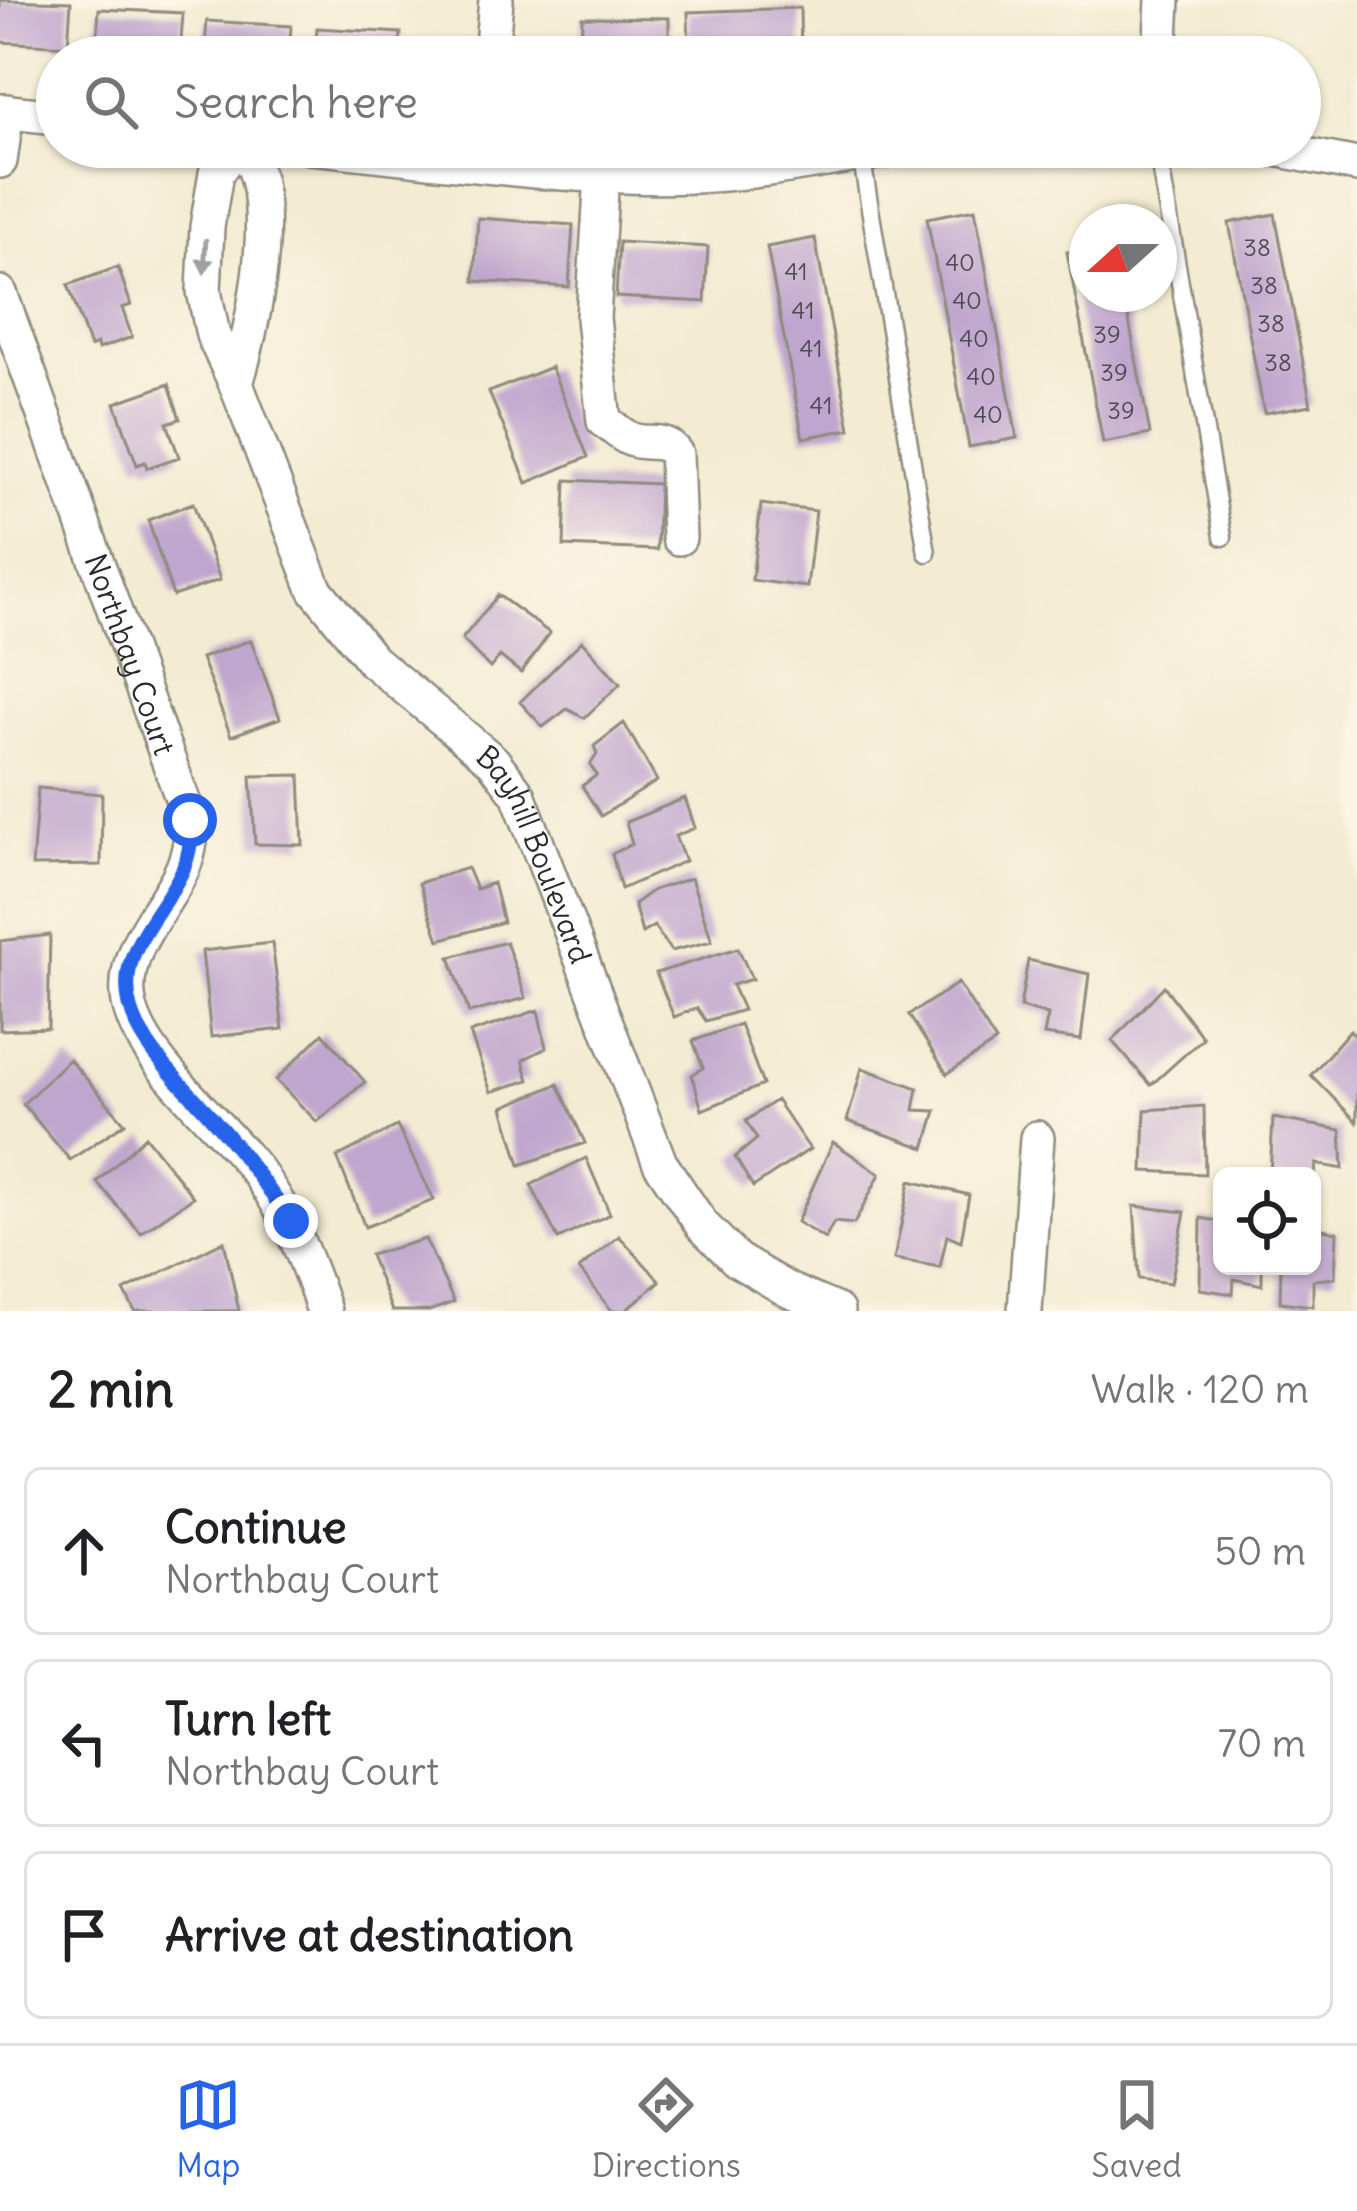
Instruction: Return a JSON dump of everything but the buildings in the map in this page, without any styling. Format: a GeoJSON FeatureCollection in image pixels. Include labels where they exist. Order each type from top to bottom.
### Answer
{"type":"FeatureCollection","features":[{"type":"Feature","properties":{"kind":"street"},"geometry":{"type":"LineString","coordinates":[[492,36],[496,0]]}},
{"type":"Feature","properties":{"kind":"street"},"geometry":{"type":"LineString","coordinates":[[1161,36],[1163,0]]}},
{"type":"Feature","properties":{"kind":"street"},"geometry":{"type":"LineString","coordinates":[[0,160],[3,111],[36,115]]}},
{"type":"Feature","properties":{"kind":"street"},"geometry":{"type":"LineString","coordinates":[[1321,158],[1357,165]]}},
{"type":"Feature","properties":{"kind":"street","name":"Bayhill Boulevard"},"geometry":{"type":"LineString","coordinates":[[220,168],[215,173],[203,291],[213,335],[315,589],[372,660],[493,761],[518,794],[660,1163],[702,1225],[737,1260],[837,1311]]}},
{"type":"Feature","properties":{"kind":"street","name":"Bayhill Boulevard"},"geometry":{"type":"LineString","coordinates":[[236,384],[251,332],[260,233],[259,180],[252,168]]}},
{"type":"Feature","properties":{"kind":"street"},"geometry":{"type":"LineString","coordinates":[[558,168],[602,175],[695,176],[788,168]]}},
{"type":"Feature","properties":{"kind":"street"},"geometry":{"type":"LineString","coordinates":[[602,175],[593,318],[604,421],[633,441],[672,446],[679,538]]}},
{"type":"Feature","properties":{"kind":"street","name":"Northbay Court"},"geometry":{"type":"LineString","coordinates":[[1,300],[190,820],[193,843],[187,867],[135,947],[129,970],[128,998],[136,1029],[259,1174],[291,1221],[324,1311]]}},
{"type":"Feature","properties":{"kind":"street"},"geometry":{"type":"LineString","coordinates":[[1025,1311],[1037,1138]]}},
{"type":"Feature","properties":{"kind":"lane"},"geometry":{"type":"LineString","coordinates":[[863,168],[927,553]]}},
{"type":"Feature","properties":{"kind":"lane"},"geometry":{"type":"LineString","coordinates":[[1161,168],[1223,537]]}},
{"type":"Feature","properties":{"kind":"route"},"geometry":{"type":"LineString","coordinates":[[190,820],[193,843],[187,867],[135,947],[128,998],[136,1029],[156,1058],[259,1174],[291,1221]]}}]}
